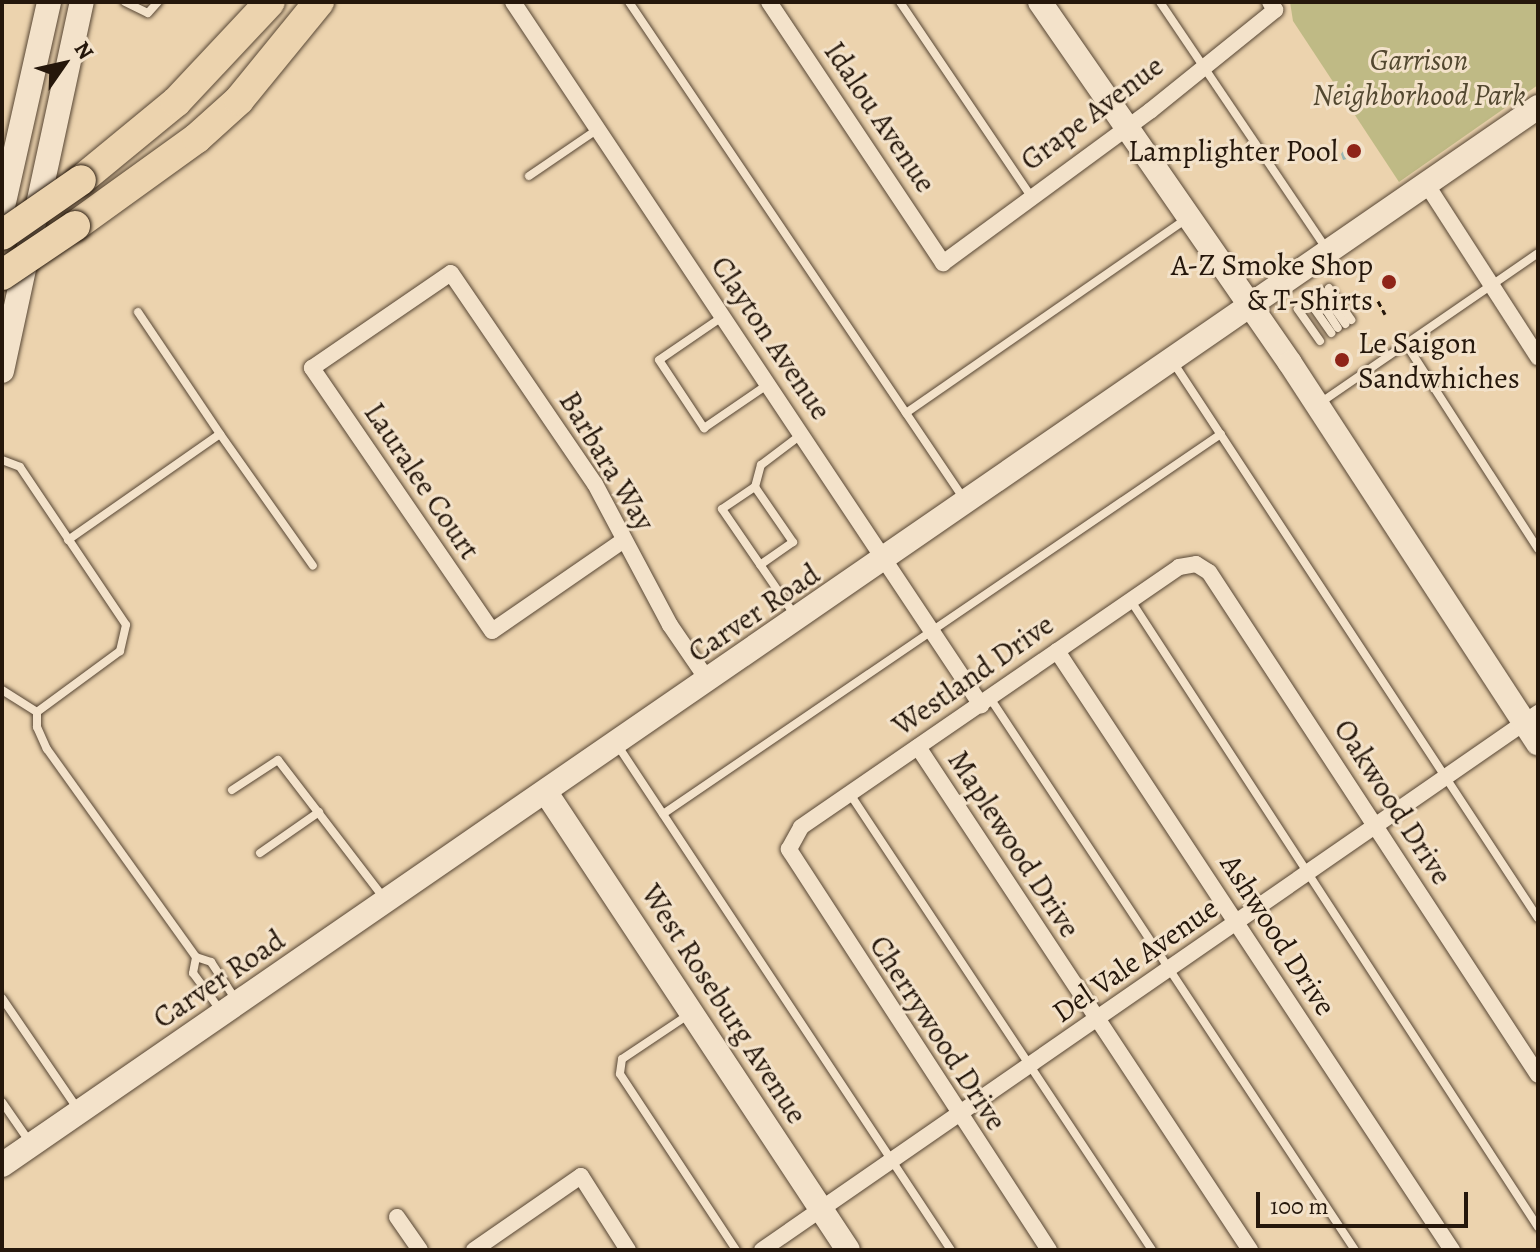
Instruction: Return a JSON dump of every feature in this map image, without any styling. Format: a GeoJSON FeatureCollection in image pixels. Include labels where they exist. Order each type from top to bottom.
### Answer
{"type":"FeatureCollection","features":[{"type":"Feature","properties":{"kind":"highway"},"geometry":{"type":"LineString","coordinates":[[2,235],[81,180],[176,102],[270,2]]}},
{"type":"Feature","properties":{"kind":"highway"},"geometry":{"type":"LineString","coordinates":[[2,275],[197,138],[239,100],[319,2]]}},
{"type":"Feature","properties":{"kind":"street"},"geometry":{"type":"LineString","coordinates":[[2,211],[49,2]]}},
{"type":"Feature","properties":{"kind":"street"},"geometry":{"type":"LineString","coordinates":[[2,371],[82,2]]}},
{"type":"Feature","properties":{"kind":"street","name":"Clayton Avenue"},"geometry":{"type":"LineString","coordinates":[[513,2],[931,629],[986,701]]}},
{"type":"Feature","properties":{"kind":"street","name":"Idalou Avenue"},"geometry":{"type":"LineString","coordinates":[[769,2],[943,263]]}},
{"type":"Feature","properties":{"kind":"street"},"geometry":{"type":"LineString","coordinates":[[1040,2],[1534,726]]}},
{"type":"Feature","properties":{"kind":"street","name":"Grape Avenue"},"geometry":{"type":"LineString","coordinates":[[943,263],[1030,195],[1125,129],[1272,6]]}},
{"type":"Feature","properties":{"kind":"street","name":"Carver Road"},"geometry":{"type":"LineString","coordinates":[[2,1165],[968,505],[1170,358],[1329,253],[1538,107]]}},
{"type":"Feature","properties":{"kind":"street"},"geometry":{"type":"LineString","coordinates":[[1427,185],[1538,357]]}},
{"type":"Feature","properties":{"kind":"street","name":"Barbara Way"},"geometry":{"type":"LineString","coordinates":[[451,273],[595,484],[670,625],[709,682]]}},
{"type":"Feature","properties":{"kind":"street","name":"Lauralee Court"},"geometry":{"type":"LineString","coordinates":[[451,273],[312,368],[492,631],[624,540]]}},
{"type":"Feature","properties":{"kind":"street","name":"Westland Drive"},"geometry":{"type":"LineString","coordinates":[[791,843],[801,827],[850,793],[1179,567],[1196,564]]}},
{"type":"Feature","properties":{"kind":"street","name":"Oakwood Drive"},"geometry":{"type":"LineString","coordinates":[[1196,564],[1209,572],[1538,1075]]}},
{"type":"Feature","properties":{"kind":"street","name":"Ashwood Drive"},"geometry":{"type":"LineString","coordinates":[[1057,651],[1452,1250]]}},
{"type":"Feature","properties":{"kind":"street","name":"Del Vale Avenue"},"geometry":{"type":"LineString","coordinates":[[762,1250],[1447,777],[1534,726]]}},
{"type":"Feature","properties":{"kind":"street","name":"Maplewood Drive"},"geometry":{"type":"LineString","coordinates":[[918,747],[1250,1250]]}},
{"type":"Feature","properties":{"kind":"street","name":"West Roseburg Avenue"},"geometry":{"type":"LineString","coordinates":[[547,794],[848,1250]]}},
{"type":"Feature","properties":{"kind":"street","name":"Cherrywood Drive"},"geometry":{"type":"LineString","coordinates":[[791,843],[793,862],[1049,1250]]}},
{"type":"Feature","properties":{"kind":"street"},"geometry":{"type":"LineString","coordinates":[[474,1250],[581,1176],[623,1248]]}},
{"type":"Feature","properties":{"kind":"street"},"geometry":{"type":"LineString","coordinates":[[397,1217],[420,1250]]}},
{"type":"Feature","properties":{"kind":"lane"},"geometry":{"type":"LineString","coordinates":[[125,2],[148,13],[158,2]]}},
{"type":"Feature","properties":{"kind":"lane"},"geometry":{"type":"LineString","coordinates":[[629,2],[968,505]]}},
{"type":"Feature","properties":{"kind":"lane"},"geometry":{"type":"LineString","coordinates":[[900,2],[1030,195]]}},
{"type":"Feature","properties":{"kind":"lane"},"geometry":{"type":"LineString","coordinates":[[1160,2],[1329,253]]}},
{"type":"Feature","properties":{"kind":"lane"},"geometry":{"type":"LineString","coordinates":[[529,176],[598,129]]}},
{"type":"Feature","properties":{"kind":"lane"},"geometry":{"type":"LineString","coordinates":[[906,413],[1186,219]]}},
{"type":"Feature","properties":{"kind":"lane"},"geometry":{"type":"LineString","coordinates":[[1316,405],[1538,253]]}},
{"type":"Feature","properties":{"kind":"lane"},"geometry":{"type":"LineString","coordinates":[[1341,326],[1323,292],[1341,326]]}},
{"type":"Feature","properties":{"kind":"lane"},"geometry":{"type":"LineString","coordinates":[[1320,341],[1298,309],[1309,301],[1341,326]]}},
{"type":"Feature","properties":{"kind":"lane"},"geometry":{"type":"LineString","coordinates":[[138,312],[313,566]]}},
{"type":"Feature","properties":{"kind":"lane"},"geometry":{"type":"LineString","coordinates":[[723,317],[659,360],[704,428],[768,384]]}},
{"type":"Feature","properties":{"kind":"lane"},"geometry":{"type":"LineString","coordinates":[[1406,344],[1538,549]]}},
{"type":"Feature","properties":{"kind":"lane"},"geometry":{"type":"LineString","coordinates":[[1170,358],[1538,918]]}},
{"type":"Feature","properties":{"kind":"lane"},"geometry":{"type":"LineString","coordinates":[[68,540],[220,434]]}},
{"type":"Feature","properties":{"kind":"lane"},"geometry":{"type":"LineString","coordinates":[[798,621],[722,509],[755,487],[761,465],[802,434]]}},
{"type":"Feature","properties":{"kind":"lane"},"geometry":{"type":"LineString","coordinates":[[663,814],[1221,434]]}},
{"type":"Feature","properties":{"kind":"lane"},"geometry":{"type":"LineString","coordinates":[[2,460],[20,467],[126,625],[127,639],[120,651],[37,712]]}},
{"type":"Feature","properties":{"kind":"lane"},"geometry":{"type":"LineString","coordinates":[[755,487],[793,542],[760,565]]}},
{"type":"Feature","properties":{"kind":"lane"},"geometry":{"type":"LineString","coordinates":[[1131,600],[1538,1227]]}},
{"type":"Feature","properties":{"kind":"lane"},"geometry":{"type":"LineString","coordinates":[[2,690],[14,701],[37,712]]}},
{"type":"Feature","properties":{"kind":"lane"},"geometry":{"type":"LineString","coordinates":[[2,704],[14,701]]}},
{"type":"Feature","properties":{"kind":"lane"},"geometry":{"type":"LineString","coordinates":[[986,701],[1355,1250]]}},
{"type":"Feature","properties":{"kind":"lane"},"geometry":{"type":"LineString","coordinates":[[37,712],[37,727],[47,749],[196,957],[211,962],[231,1009]]}},
{"type":"Feature","properties":{"kind":"lane"},"geometry":{"type":"LineString","coordinates":[[617,746],[951,1250]]}},
{"type":"Feature","properties":{"kind":"lane"},"geometry":{"type":"LineString","coordinates":[[232,790],[278,760],[388,903]]}},
{"type":"Feature","properties":{"kind":"lane"},"geometry":{"type":"LineString","coordinates":[[850,793],[1152,1250]]}},
{"type":"Feature","properties":{"kind":"lane"},"geometry":{"type":"LineString","coordinates":[[260,853],[319,812]]}},
{"type":"Feature","properties":{"kind":"lane"},"geometry":{"type":"LineString","coordinates":[[196,957],[193,973],[231,1009]]}},
{"type":"Feature","properties":{"kind":"lane"},"geometry":{"type":"LineString","coordinates":[[2,998],[79,1112]]}},
{"type":"Feature","properties":{"kind":"lane"},"geometry":{"type":"LineString","coordinates":[[692,1012],[622,1059],[620,1074],[736,1250]]}},
{"type":"Feature","properties":{"kind":"lane"},"geometry":{"type":"LineString","coordinates":[[2,1102],[31,1145]]}},
{"type":"Feature","properties":{"kind":"path"},"geometry":{"type":"LineString","coordinates":[[1378,301],[1385,314]]}},
{"type":"Feature","properties":{"kind":"green space","name":"Garrison Neighborhood Park"},"geometry":{"type":"Polygon","coordinates":[[[1290,2],[1538,2],[1538,85],[1399,182],[1293,21],[1290,2]]]}},
{"type":"Feature","properties":{"kind":"water","name":"Lamplighter Pool"},"geometry":{"type":"Polygon","coordinates":[[[1350,142],[1362,147],[1364,154],[1343,160],[1341,154],[1350,142]]]}},
{"type":"Feature","properties":{"kind":"place","name":"Lamplighter Pool"},"geometry":{"type":"Point","coordinates":[1354,151]}},
{"type":"Feature","properties":{"kind":"place","name":"A-Z Smoke Shop & T-Shirts"},"geometry":{"type":"Point","coordinates":[1389,282]}},
{"type":"Feature","properties":{"kind":"place","name":"Le Saigon Sandwhiches"},"geometry":{"type":"Point","coordinates":[1342,360]}}]}
